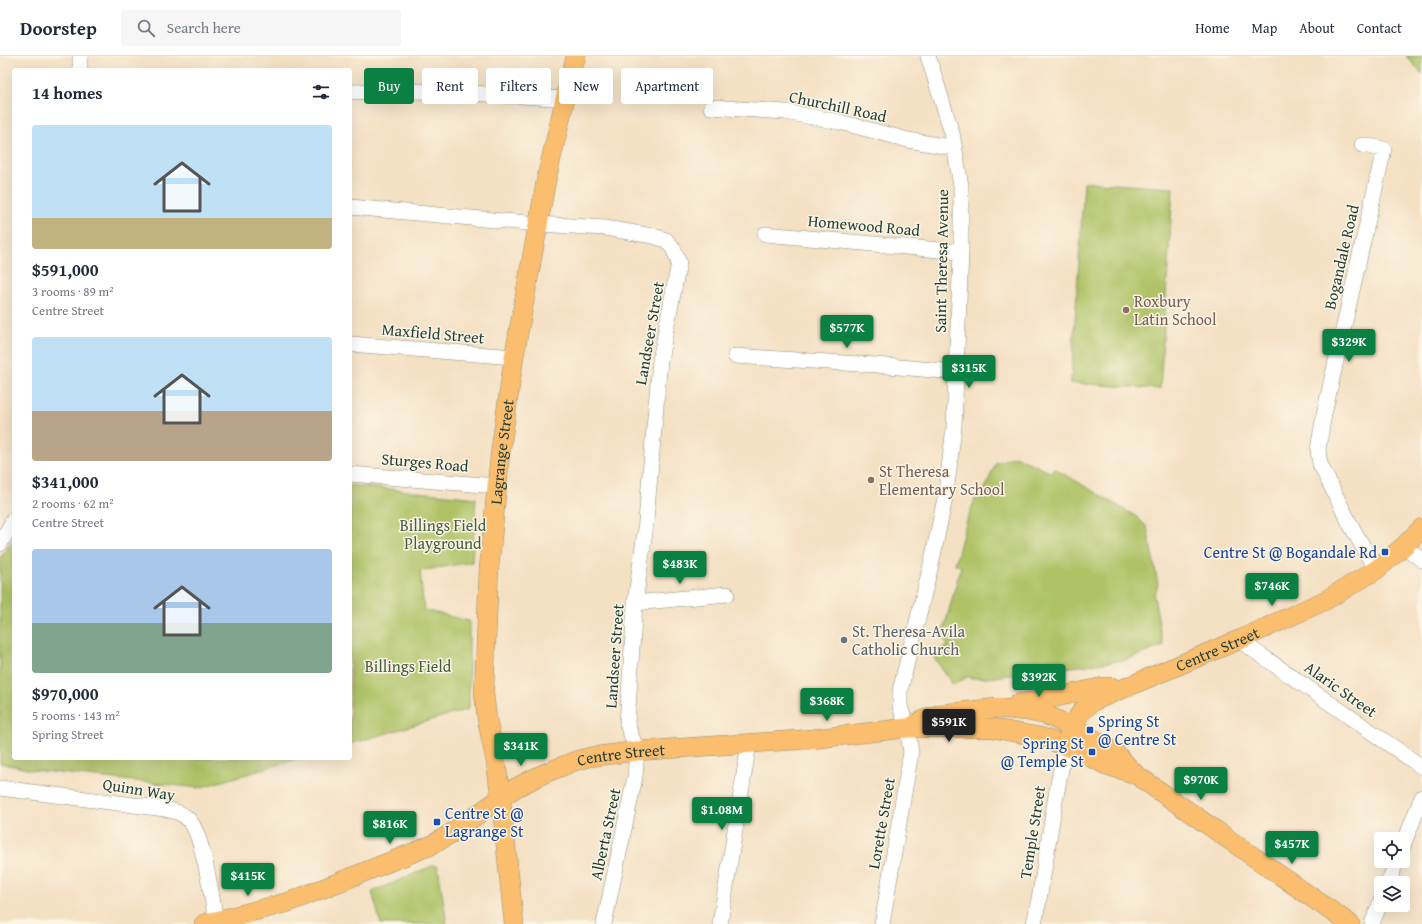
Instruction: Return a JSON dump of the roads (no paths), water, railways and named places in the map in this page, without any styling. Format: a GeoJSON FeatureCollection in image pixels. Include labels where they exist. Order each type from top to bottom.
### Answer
{"type":"FeatureCollection","features":[{"type":"Feature","properties":{"kind":"main road","name":"Lagrange Street"},"geometry":{"type":"LineString","coordinates":[[573,68],[576,56]]}},
{"type":"Feature","properties":{"kind":"main road","name":"Lagrange Street"},"geometry":{"type":"LineString","coordinates":[[514,924],[501,798],[484,693],[489,568],[496,486],[514,357],[546,180],[564,104]]}},
{"type":"Feature","properties":{"kind":"main road","name":"Centre Street"},"geometry":{"type":"LineString","coordinates":[[210,922],[289,902],[432,845],[528,781],[575,762],[609,754],[637,750],[852,735],[907,728],[992,728],[1040,737],[1066,746],[1079,714],[1083,708],[1089,704],[1103,696],[1239,640],[1326,600],[1376,570],[1422,528]]}},
{"type":"Feature","properties":{"kind":"main road"},"geometry":{"type":"LineString","coordinates":[[996,708],[1012,704],[1043,700],[1103,687],[1126,687]]}},
{"type":"Feature","properties":{"kind":"main road","name":"Centre Street"},"geometry":{"type":"LineString","coordinates":[[907,728],[930,717],[962,711],[996,708],[1047,715],[1073,727]]}},
{"type":"Feature","properties":{"kind":"main road"},"geometry":{"type":"LineString","coordinates":[[1073,727],[1115,753],[1135,774],[1350,924]]}},
{"type":"Feature","properties":{"kind":"main road"},"geometry":{"type":"LineString","coordinates":[[1066,746],[1106,765],[1135,774]]}},
{"type":"Feature","properties":{"kind":"street"},"geometry":{"type":"LineString","coordinates":[[80,56],[80,68]]}},
{"type":"Feature","properties":{"kind":"street","name":"Saint Theresa Avenue"},"geometry":{"type":"LineString","coordinates":[[907,728],[900,706],[900,691],[931,564],[946,493],[954,427],[961,252],[961,186],[955,148],[952,133],[928,56]]}},
{"type":"Feature","properties":{"kind":"street"},"geometry":{"type":"LineString","coordinates":[[352,92],[374,91],[493,94],[559,99]]}},
{"type":"Feature","properties":{"kind":"street","name":"Churchill Road"},"geometry":{"type":"LineString","coordinates":[[711,107],[785,112],[840,122],[908,140],[955,148]]}},
{"type":"Feature","properties":{"kind":"street","name":"Bogandale Road"},"geometry":{"type":"LineString","coordinates":[[1362,145],[1384,149],[1324,414],[1318,450],[1320,464],[1349,522],[1376,570]]}},
{"type":"Feature","properties":{"kind":"street","name":"Landseer Street"},"geometry":{"type":"LineString","coordinates":[[352,207],[538,224],[605,228],[653,236],[666,240],[673,248],[680,263],[660,360],[645,532],[635,602],[627,724],[637,750]]}},
{"type":"Feature","properties":{"kind":"street","name":"Homewood Road"},"geometry":{"type":"LineString","coordinates":[[765,234],[961,252]]}},
{"type":"Feature","properties":{"kind":"street","name":"Maxfield Street"},"geometry":{"type":"LineString","coordinates":[[352,344],[514,357]]}},
{"type":"Feature","properties":{"kind":"street"},"geometry":{"type":"LineString","coordinates":[[735,356],[876,365],[956,372]]}},
{"type":"Feature","properties":{"kind":"street","name":"Sturges Road"},"geometry":{"type":"LineString","coordinates":[[352,474],[496,486]]}},
{"type":"Feature","properties":{"kind":"street"},"geometry":{"type":"LineString","coordinates":[[0,544],[12,523]]}},
{"type":"Feature","properties":{"kind":"street"},"geometry":{"type":"LineString","coordinates":[[1404,546],[1422,560]]}},
{"type":"Feature","properties":{"kind":"street"},"geometry":{"type":"LineString","coordinates":[[635,602],[727,594]]}},
{"type":"Feature","properties":{"kind":"street","name":"Alaric Street"},"geometry":{"type":"LineString","coordinates":[[1239,640],[1422,767]]}},
{"type":"Feature","properties":{"kind":"street","name":"Lorette Street"},"geometry":{"type":"LineString","coordinates":[[882,924],[911,752],[907,728]]}},
{"type":"Feature","properties":{"kind":"street"},"geometry":{"type":"LineString","coordinates":[[720,924],[749,743]]}},
{"type":"Feature","properties":{"kind":"street","name":"Temple Street"},"geometry":{"type":"LineString","coordinates":[[1034,924],[1066,746]]}},
{"type":"Feature","properties":{"kind":"street","name":"Alberta Street"},"geometry":{"type":"LineString","coordinates":[[604,924],[635,777],[637,750]]}},
{"type":"Feature","properties":{"kind":"street","name":"Quinn Way"},"geometry":{"type":"LineString","coordinates":[[0,788],[165,809],[184,815],[195,828],[199,842],[210,922]]}},
{"type":"Feature","properties":{"kind":"street"},"geometry":{"type":"LineString","coordinates":[[1408,832],[1422,797]]}},
{"type":"Feature","properties":{"kind":"street"},"geometry":{"type":"LineString","coordinates":[[1372,924],[1377,912]]}},
{"type":"Feature","properties":{"kind":"place","name":"Roxbury Latin School"},"geometry":{"type":"Point","coordinates":[1126,310]}},
{"type":"Feature","properties":{"kind":"place","name":"St Theresa Elementary School"},"geometry":{"type":"Point","coordinates":[871,480]}},
{"type":"Feature","properties":{"kind":"place","name":"Centre St @ Bogandale Rd"},"geometry":{"type":"Point","coordinates":[1385,552]}},
{"type":"Feature","properties":{"kind":"place","name":"St. Theresa-Avila Catholic Church"},"geometry":{"type":"Point","coordinates":[844,640]}},
{"type":"Feature","properties":{"kind":"place","name":"Spring St @ Centre St"},"geometry":{"type":"Point","coordinates":[1090,730]}},
{"type":"Feature","properties":{"kind":"place","name":"Spring St @ Temple St"},"geometry":{"type":"Point","coordinates":[1092,752]}},
{"type":"Feature","properties":{"kind":"place","name":"Centre St @ Lagrange St"},"geometry":{"type":"Point","coordinates":[437,822]}},
{"type":"Feature","properties":{"kind":"park label","name":"Billings Field Playground"},"geometry":{"type":"Point","coordinates":[443,534]}},
{"type":"Feature","properties":{"kind":"park label","name":"Billings Field"},"geometry":{"type":"Point","coordinates":[408,666]}}]}
